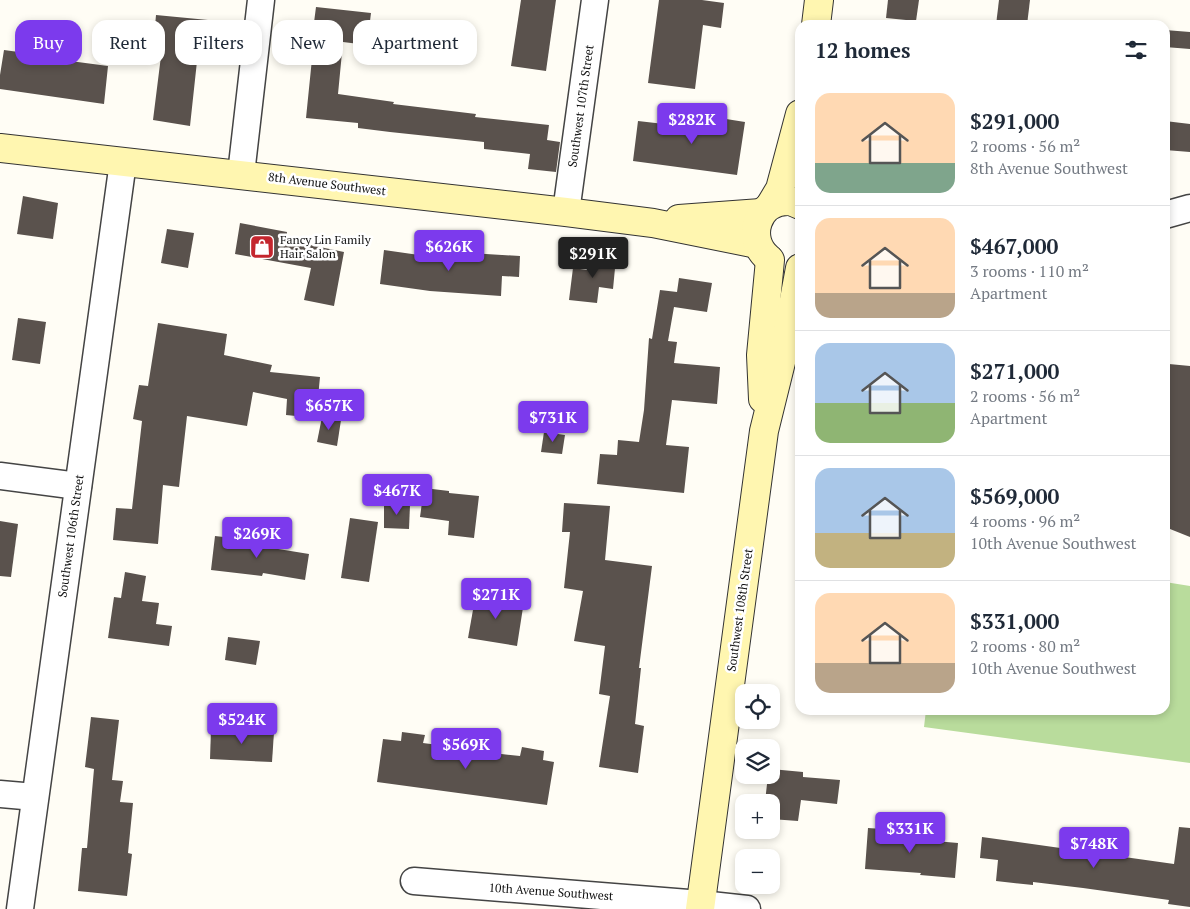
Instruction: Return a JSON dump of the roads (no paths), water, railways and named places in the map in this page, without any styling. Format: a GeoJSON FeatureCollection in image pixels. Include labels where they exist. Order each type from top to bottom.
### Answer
{"type":"FeatureCollection","features":[{"type":"Feature","properties":{"kind":"street"},"geometry":{"type":"LineString","coordinates":[[241,174],[260,0]]}},
{"type":"Feature","properties":{"kind":"street","name":"Southwest 107th Street"},"geometry":{"type":"LineString","coordinates":[[566,212],[595,0]]}},
{"type":"Feature","properties":{"kind":"street"},"geometry":{"type":"LineString","coordinates":[[817,20],[819,0]]}},
{"type":"Feature","properties":{"kind":"street"},"geometry":{"type":"LineString","coordinates":[[764,252],[755,228],[780,189],[795,133]]}},
{"type":"Feature","properties":{"kind":"street","name":"8th Avenue Southwest"},"geometry":{"type":"LineString","coordinates":[[0,148],[241,174],[653,223],[764,252],[786,264],[795,262]]}},
{"type":"Feature","properties":{"kind":"street","name":"Southwest 106th Street"},"geometry":{"type":"LineString","coordinates":[[20,909],[123,162]]}},
{"type":"Feature","properties":{"kind":"street","name":"8th Avenue Southwest"},"geometry":{"type":"LineString","coordinates":[[653,223],[766,209],[789,201],[795,203]]}},
{"type":"Feature","properties":{"kind":"street"},"geometry":{"type":"LineString","coordinates":[[1170,214],[1190,208]]}},
{"type":"Feature","properties":{"kind":"street","name":"Southwest 108th Street"},"geometry":{"type":"LineString","coordinates":[[764,252],[762,356],[764,431]]}},
{"type":"Feature","properties":{"kind":"street","name":"Southwest 108th Street"},"geometry":{"type":"LineString","coordinates":[[700,906],[764,431],[786,342],[795,294]]}},
{"type":"Feature","properties":{"kind":"street"},"geometry":{"type":"LineString","coordinates":[[0,476],[78,486]]}},
{"type":"Feature","properties":{"kind":"street"},"geometry":{"type":"LineString","coordinates":[[0,794],[35,797]]}},
{"type":"Feature","properties":{"kind":"street","name":"10th Avenue Southwest"},"geometry":{"type":"LineString","coordinates":[[414,881],[748,909]]}},
{"type":"Feature","properties":{"kind":"place","name":"Fancy Lin Family Hair Salon"},"geometry":{"type":"Point","coordinates":[262,247]}}]}
